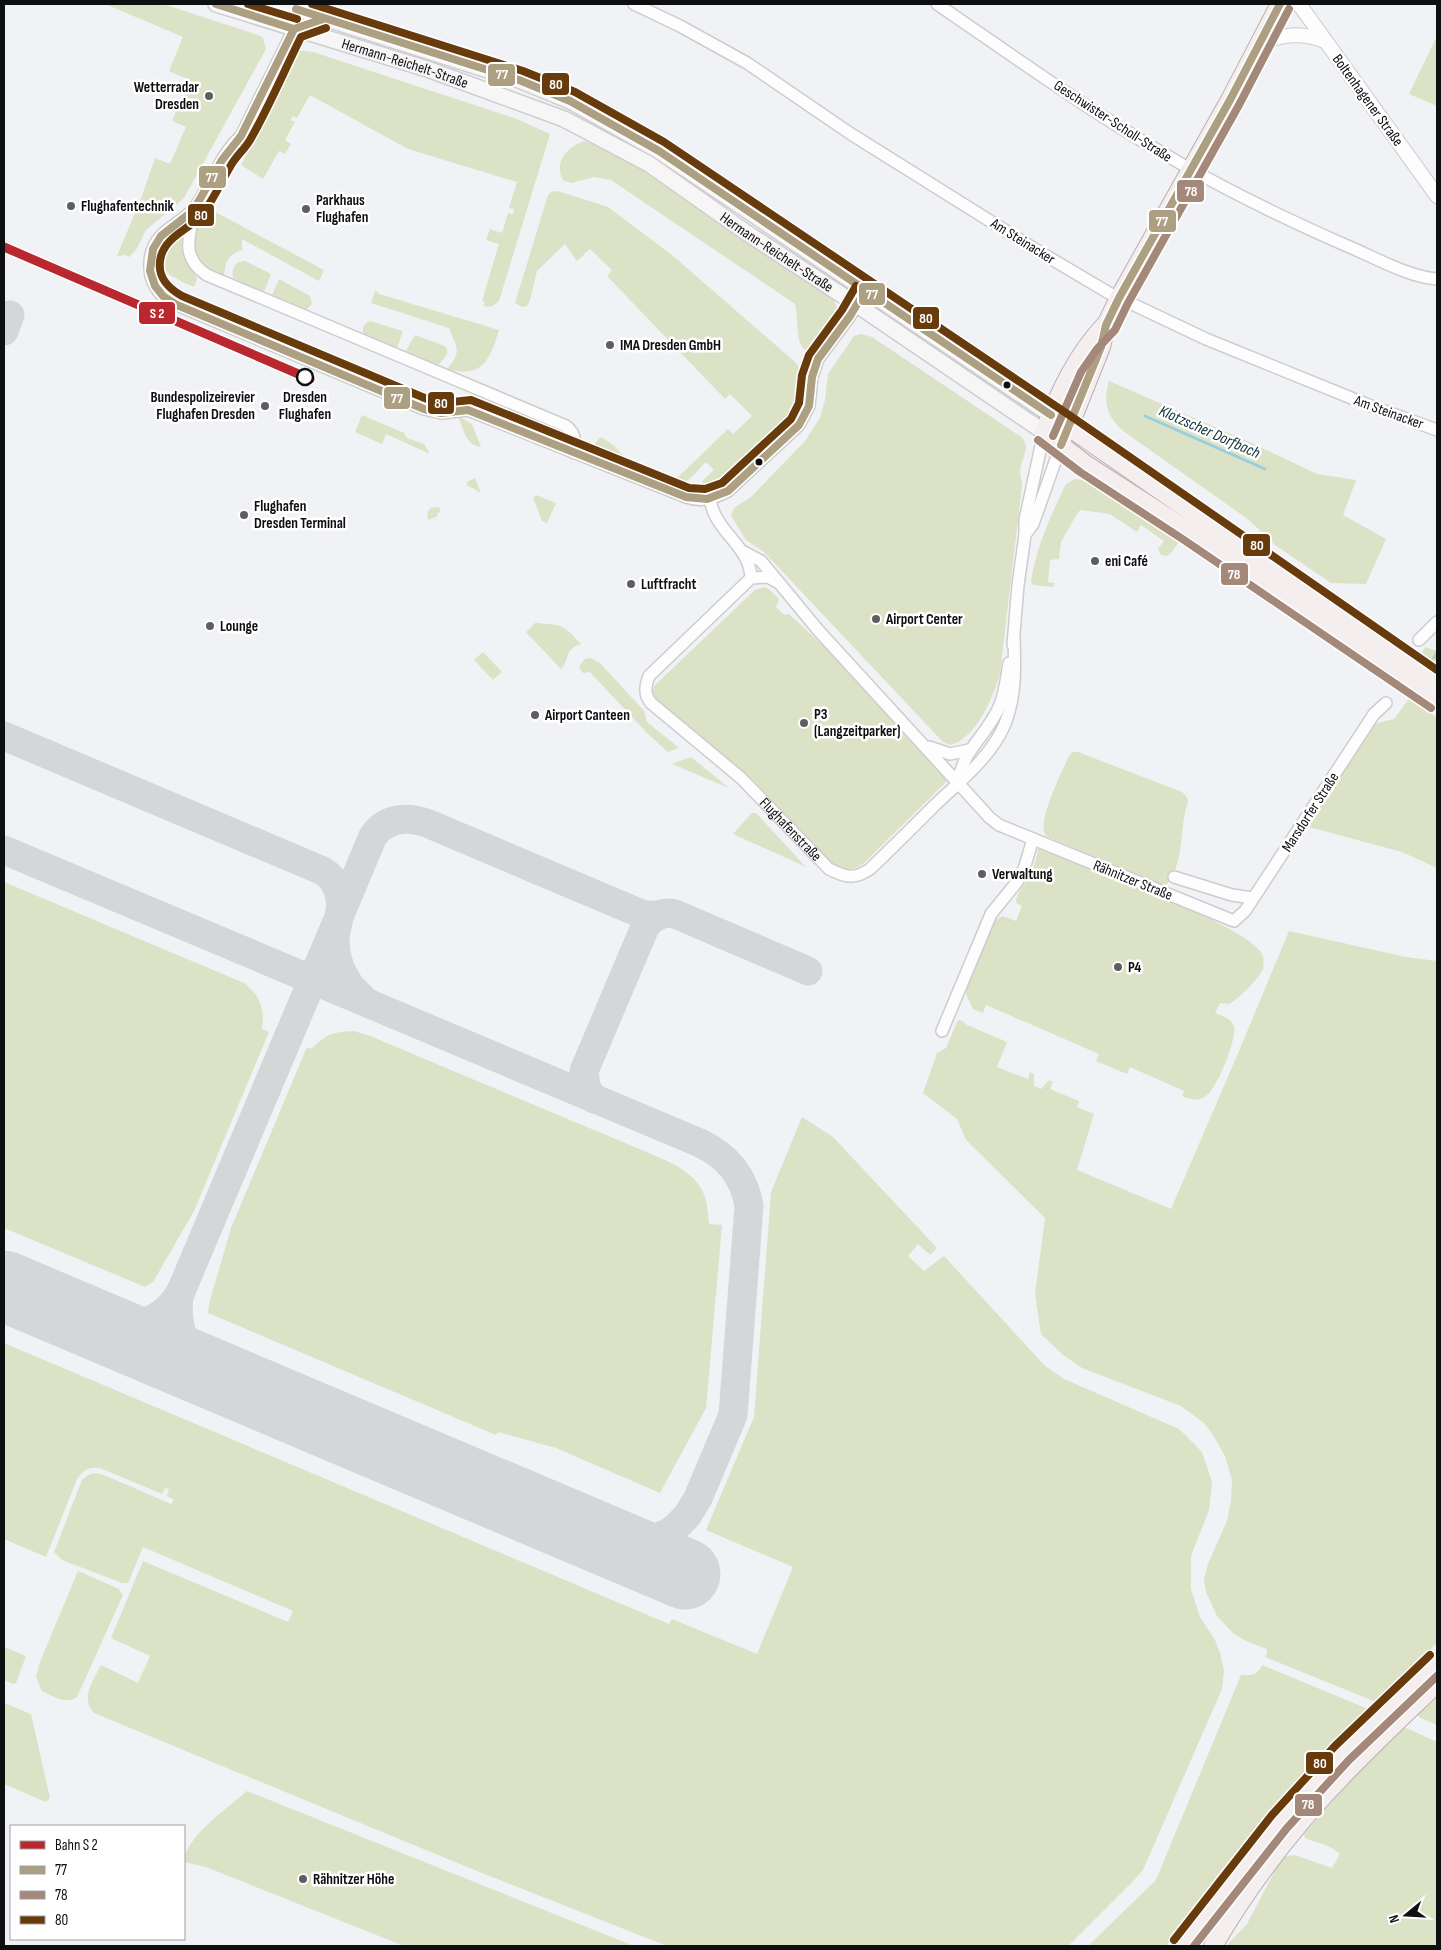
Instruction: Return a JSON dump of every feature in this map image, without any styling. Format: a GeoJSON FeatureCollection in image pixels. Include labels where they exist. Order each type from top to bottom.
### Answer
{"type":"FeatureCollection","features":[{"type":"Feature","properties":{"kind":"main road","name":"Hermann-Reichelt-Straße"},"geometry":{"type":"LineString","coordinates":[[216,4],[430,70],[564,119],[649,164],[744,231],[1044,432],[1085,464],[1190,532],[1437,700]]}},
{"type":"Feature","properties":{"kind":"main road","name":"Hermann-Reichelt-Straße"},"geometry":{"type":"LineString","coordinates":[[280,4],[519,80],[570,101],[659,151],[1069,427],[1437,682]]}},
{"type":"Feature","properties":{"kind":"main road","name":"Flughafenstraße"},"geometry":{"type":"LineString","coordinates":[[1061,445],[1101,347],[1106,325],[1119,298],[1260,44],[1280,4]]}},
{"type":"Feature","properties":{"kind":"main road","name":"Flughafenstraße"},"geometry":{"type":"LineString","coordinates":[[1044,432],[1072,367],[1089,343],[1106,325]]}},
{"type":"Feature","properties":{"kind":"main road"},"geometry":{"type":"LineString","coordinates":[[1182,1946],[1286,1815],[1342,1753],[1437,1662]]}},
{"type":"Feature","properties":{"kind":"main road"},"geometry":{"type":"LineString","coordinates":[[1213,1946],[1227,1922],[1284,1842],[1346,1772],[1437,1683]]}},
{"type":"Feature","properties":{"kind":"street","name":"Am Steinacker"},"geometry":{"type":"LineString","coordinates":[[634,4],[680,26],[747,63],[851,134],[1032,248],[1119,298],[1214,342],[1371,406],[1437,430]]}},
{"type":"Feature","properties":{"kind":"street","name":"Geschwister-Scholl-Straße"},"geometry":{"type":"LineString","coordinates":[[937,4],[1085,105],[1191,169],[1291,221],[1401,269],[1437,279]]}},
{"type":"Feature","properties":{"kind":"street","name":"Boltenhagener Straße"},"geometry":{"type":"LineString","coordinates":[[1299,4],[1437,196]]}},
{"type":"Feature","properties":{"kind":"street"},"geometry":{"type":"LineString","coordinates":[[323,19],[294,29],[241,136],[230,146],[195,208],[188,233],[188,248],[195,265],[207,275],[566,426],[574,433],[574,453]]}},
{"type":"Feature","properties":{"kind":"street"},"geometry":{"type":"LineString","coordinates":[[1260,44],[1289,34],[1306,35],[1325,41]]}},
{"type":"Feature","properties":{"kind":"street"},"geometry":{"type":"LineString","coordinates":[[195,208],[160,236],[153,248],[150,260],[151,275],[158,291],[177,305],[424,409],[441,413],[468,410],[686,498],[698,500],[710,499],[728,492],[799,425],[808,406],[812,377],[818,359],[865,291]]}},
{"type":"Feature","properties":{"kind":"street","name":"Flughafenstraße"},"geometry":{"type":"LineString","coordinates":[[958,783],[962,764],[969,750],[996,713],[1006,683],[1014,637],[1018,585],[1025,535],[1024,520],[1044,432]]}},
{"type":"Feature","properties":{"kind":"street","name":"Flughafenstraße"},"geometry":{"type":"LineString","coordinates":[[1025,535],[1033,524],[1061,445]]}},
{"type":"Feature","properties":{"kind":"street"},"geometry":{"type":"LineString","coordinates":[[710,499],[720,526],[742,550],[761,561],[772,572],[777,582],[818,630],[925,746],[950,754],[969,750]]}},
{"type":"Feature","properties":{"kind":"street"},"geometry":{"type":"LineString","coordinates":[[742,550],[749,565],[751,578],[768,577],[777,582]]}},
{"type":"Feature","properties":{"kind":"street","name":"Flughafenstraße"},"geometry":{"type":"LineString","coordinates":[[751,578],[649,676],[646,686],[646,697],[741,778],[829,869],[846,877],[856,877],[870,870],[985,756],[1004,725],[1014,690],[1016,669],[1014,637]]}},
{"type":"Feature","properties":{"kind":"street"},"geometry":{"type":"LineString","coordinates":[[1418,640],[1437,622]]}},
{"type":"Feature","properties":{"kind":"street","name":"Marsdorfer Straße"},"geometry":{"type":"LineString","coordinates":[[1234,921],[1253,898],[1374,714],[1386,703]]}},
{"type":"Feature","properties":{"kind":"street","name":"Rähnitzer Straße"},"geometry":{"type":"LineString","coordinates":[[925,746],[990,818],[999,825],[1234,921]]}},
{"type":"Feature","properties":{"kind":"street"},"geometry":{"type":"LineString","coordinates":[[942,1030],[991,914],[1017,882],[1024,869],[1033,839]]}},
{"type":"Feature","properties":{"kind":"street"},"geometry":{"type":"LineString","coordinates":[[1174,877],[1232,895],[1253,898]]}},
{"type":"Feature","properties":{"kind":"green space"},"geometry":{"type":"Polygon","coordinates":[[[105,4],[163,4],[258,35],[263,38],[266,49],[184,198],[146,230],[136,250],[129,257],[125,255],[117,256],[142,196],[155,158],[170,164],[186,127],[172,121],[190,80],[169,71],[183,37],[105,4]]]}},
{"type":"Feature","properties":{"kind":"green space"},"geometry":{"type":"Polygon","coordinates":[[[1437,36],[1437,106],[1409,94],[1437,36]]]}},
{"type":"Feature","properties":{"kind":"green space"},"geometry":{"type":"Polygon","coordinates":[[[296,50],[313,52],[517,119],[550,134],[499,301],[490,307],[483,306],[485,302],[482,301],[499,244],[486,240],[490,229],[502,233],[508,213],[513,214],[514,209],[509,208],[517,182],[408,149],[310,95],[297,118],[293,116],[290,120],[295,122],[285,140],[291,144],[285,154],[279,151],[263,179],[241,165],[280,88],[283,75],[296,50]]]}},
{"type":"Feature","properties":{"kind":"green space"},"geometry":{"type":"Polygon","coordinates":[[[584,141],[615,154],[645,172],[832,297],[838,312],[837,318],[823,342],[811,351],[805,350],[800,343],[795,304],[611,180],[594,177],[571,183],[563,180],[560,173],[561,161],[568,151],[584,141]]]}},
{"type":"Feature","properties":{"kind":"green space"},"geometry":{"type":"Polygon","coordinates":[[[558,191],[608,207],[672,255],[795,362],[802,371],[801,396],[796,411],[788,422],[731,476],[718,485],[706,488],[703,486],[703,480],[714,470],[706,462],[687,480],[679,483],[674,481],[728,429],[733,434],[752,416],[730,394],[725,399],[607,276],[612,270],[590,249],[577,261],[565,244],[537,271],[527,306],[522,307],[515,303],[548,195],[551,192],[558,191]]]}},
{"type":"Feature","properties":{"kind":"green space"},"geometry":{"type":"Polygon","coordinates":[[[206,207],[324,270],[319,281],[242,239],[242,250],[227,261],[224,279],[208,271],[194,254],[195,226],[206,207]]]}},
{"type":"Feature","properties":{"kind":"green space"},"geometry":{"type":"Polygon","coordinates":[[[188,222],[185,230],[184,244],[187,257],[197,279],[194,287],[172,276],[161,266],[159,259],[159,251],[165,239],[188,222]]]}},
{"type":"Feature","properties":{"kind":"green space"},"geometry":{"type":"Polygon","coordinates":[[[245,261],[271,274],[264,292],[233,278],[236,264],[245,261]]]}},
{"type":"Feature","properties":{"kind":"green space"},"geometry":{"type":"Polygon","coordinates":[[[279,279],[310,296],[312,304],[306,310],[272,295],[279,279]]]}},
{"type":"Feature","properties":{"kind":"green space"},"geometry":{"type":"Polygon","coordinates":[[[375,291],[379,294],[499,330],[488,358],[477,369],[459,371],[447,369],[457,354],[456,345],[449,328],[371,303],[375,291]]]}},
{"type":"Feature","properties":{"kind":"green space"},"geometry":{"type":"Polygon","coordinates":[[[370,321],[403,331],[397,348],[364,335],[364,326],[370,321]]]}},
{"type":"Feature","properties":{"kind":"green space"},"geometry":{"type":"Polygon","coordinates":[[[861,334],[872,337],[1020,436],[1024,440],[1026,448],[1020,470],[1022,486],[1000,673],[993,693],[976,726],[959,741],[950,745],[943,742],[764,552],[746,540],[731,516],[734,508],[751,497],[805,441],[820,418],[825,400],[828,374],[854,336],[861,334]]]}},
{"type":"Feature","properties":{"kind":"green space"},"geometry":{"type":"Polygon","coordinates":[[[415,335],[445,346],[447,353],[438,365],[406,351],[415,335]]]}},
{"type":"Feature","properties":{"kind":"green space"},"geometry":{"type":"Polygon","coordinates":[[[1109,381],[1247,441],[1317,474],[1356,480],[1343,515],[1386,539],[1366,584],[1331,583],[1275,545],[1249,520],[1126,433],[1115,422],[1108,410],[1106,397],[1109,381]]]}},
{"type":"Feature","properties":{"kind":"green space"},"geometry":{"type":"Polygon","coordinates":[[[362,415],[404,433],[407,438],[424,444],[430,454],[386,434],[382,444],[355,432],[362,415]]]}},
{"type":"Feature","properties":{"kind":"green space"},"geometry":{"type":"Polygon","coordinates":[[[458,416],[472,424],[481,447],[468,440],[458,416]]]}},
{"type":"Feature","properties":{"kind":"green space"},"geometry":{"type":"Polygon","coordinates":[[[600,437],[612,444],[622,454],[624,462],[616,465],[588,453],[600,437]]]}},
{"type":"Feature","properties":{"kind":"green space"},"geometry":{"type":"Polygon","coordinates":[[[475,478],[481,493],[467,485],[467,482],[475,478]]]}},
{"type":"Feature","properties":{"kind":"green space"},"geometry":{"type":"Polygon","coordinates":[[[1075,479],[1088,481],[1180,540],[1167,556],[1161,555],[1158,549],[1164,541],[1141,525],[1137,532],[1110,514],[1081,510],[1061,542],[1059,559],[1050,560],[1048,582],[1055,583],[1053,587],[1033,585],[1031,582],[1033,569],[1045,532],[1066,484],[1075,479]]]}},
{"type":"Feature","properties":{"kind":"green space"},"geometry":{"type":"Polygon","coordinates":[[[536,495],[556,503],[547,523],[542,521],[533,498],[536,495]]]}},
{"type":"Feature","properties":{"kind":"green space"},"geometry":{"type":"Polygon","coordinates":[[[435,507],[440,508],[440,512],[437,513],[438,516],[429,520],[427,516],[428,511],[435,507]]]}},
{"type":"Feature","properties":{"kind":"green space","name":"P3 (Langzeitparker)"},"geometry":{"type":"Polygon","coordinates":[[[764,587],[779,599],[776,607],[784,615],[789,614],[846,667],[948,778],[863,864],[852,869],[844,869],[833,865],[750,777],[676,718],[657,700],[653,692],[654,686],[755,590],[764,587]]]}},
{"type":"Feature","properties":{"kind":"green space"},"geometry":{"type":"Polygon","coordinates":[[[535,623],[557,625],[566,629],[581,644],[575,646],[569,652],[561,669],[526,632],[535,623]]]}},
{"type":"Feature","properties":{"kind":"green space"},"geometry":{"type":"Polygon","coordinates":[[[1425,647],[1437,651],[1437,668],[1421,656],[1425,647]]]}},
{"type":"Feature","properties":{"kind":"green space"},"geometry":{"type":"Polygon","coordinates":[[[483,652],[502,672],[493,680],[474,660],[483,652]]]}},
{"type":"Feature","properties":{"kind":"green space"},"geometry":{"type":"Polygon","coordinates":[[[590,658],[600,663],[644,711],[647,722],[679,748],[668,752],[647,733],[590,672],[583,673],[579,667],[585,659],[590,658]]]}},
{"type":"Feature","properties":{"kind":"green space"},"geometry":{"type":"Polygon","coordinates":[[[1410,697],[1437,718],[1437,868],[1402,852],[1309,827],[1373,724],[1394,719],[1410,697]]]}},
{"type":"Feature","properties":{"kind":"green space"},"geometry":{"type":"Polygon","coordinates":[[[1073,752],[1078,752],[1182,792],[1186,796],[1188,803],[1180,850],[1176,868],[1167,884],[1159,885],[1046,836],[1044,820],[1047,809],[1061,773],[1073,752]]]}},
{"type":"Feature","properties":{"kind":"green space"},"geometry":{"type":"Polygon","coordinates":[[[691,757],[729,788],[672,764],[691,757]]]}},
{"type":"Feature","properties":{"kind":"green space"},"geometry":{"type":"Polygon","coordinates":[[[752,813],[756,813],[806,867],[733,834],[752,813]]]}},
{"type":"Feature","properties":{"kind":"green space","name":"P4"},"geometry":{"type":"Polygon","coordinates":[[[1041,847],[1124,880],[1196,912],[1251,942],[1262,954],[1264,961],[1263,969],[1257,978],[1233,1002],[1229,1004],[1220,1003],[1215,1013],[1231,1021],[1234,1033],[1221,1074],[1211,1091],[1204,1097],[1195,1100],[1189,1099],[1182,1096],[1184,1091],[1130,1067],[1127,1074],[1096,1061],[1099,1054],[986,1005],[983,1013],[973,1009],[966,994],[968,982],[995,920],[1003,916],[1016,921],[1022,906],[1016,903],[1017,896],[1029,877],[1038,849],[1041,847]]]}},
{"type":"Feature","properties":{"kind":"green space"},"geometry":{"type":"Polygon","coordinates":[[[4,882],[244,983],[254,992],[260,1003],[263,1015],[262,1029],[269,1032],[194,1211],[153,1282],[145,1287],[4,1228],[4,882]]]}},
{"type":"Feature","properties":{"kind":"green space"},"geometry":{"type":"Polygon","coordinates":[[[1289,931],[1406,957],[1437,961],[1437,1643],[1376,1702],[1265,1657],[1267,1649],[1234,1634],[1217,1616],[1206,1592],[1204,1579],[1208,1564],[1227,1521],[1231,1501],[1232,1480],[1225,1456],[1204,1423],[1181,1406],[1082,1368],[1063,1355],[1041,1334],[1035,1294],[1045,1218],[966,1140],[957,1119],[923,1093],[937,1053],[946,1048],[958,1020],[963,1021],[965,1024],[1007,1042],[997,1067],[1028,1079],[1030,1072],[1034,1074],[1034,1086],[1041,1089],[1049,1080],[1053,1082],[1050,1089],[1079,1101],[1077,1107],[1094,1114],[1077,1170],[1171,1209],[1289,931]]]}},
{"type":"Feature","properties":{"kind":"green space"},"geometry":{"type":"Polygon","coordinates":[[[354,1031],[370,1036],[664,1160],[687,1173],[699,1185],[706,1201],[709,1224],[722,1225],[706,1408],[660,1493],[556,1448],[498,1432],[496,1435],[208,1313],[231,1228],[307,1047],[311,1049],[330,1035],[354,1031]]]}},
{"type":"Feature","properties":{"kind":"green space"},"geometry":{"type":"Polygon","coordinates":[[[802,1117],[833,1137],[937,1248],[930,1255],[918,1244],[908,1256],[924,1271],[944,1256],[1045,1366],[1064,1379],[1179,1429],[1202,1452],[1212,1482],[1209,1510],[1191,1556],[1191,1589],[1200,1617],[1215,1640],[1220,1653],[1224,1671],[1222,1689],[1143,1870],[1068,1946],[667,1946],[467,1867],[94,1713],[88,1701],[88,1695],[101,1665],[138,1683],[150,1656],[111,1638],[143,1561],[288,1622],[293,1611],[143,1547],[128,1583],[122,1583],[62,1560],[54,1552],[82,1480],[87,1475],[95,1473],[104,1475],[171,1504],[174,1500],[167,1496],[169,1489],[165,1488],[162,1494],[100,1468],[87,1469],[77,1479],[46,1557],[4,1539],[4,1343],[669,1624],[672,1619],[757,1654],[793,1567],[706,1530],[754,1417],[771,1192],[802,1117]]]}},
{"type":"Feature","properties":{"kind":"green space"},"geometry":{"type":"Polygon","coordinates":[[[78,1571],[119,1589],[123,1595],[77,1697],[64,1700],[42,1691],[36,1677],[40,1662],[78,1571]]]}},
{"type":"Feature","properties":{"kind":"green space"},"geometry":{"type":"Polygon","coordinates":[[[4,1647],[26,1656],[16,1683],[13,1684],[4,1680],[4,1647]]]}},
{"type":"Feature","properties":{"kind":"green space"},"geometry":{"type":"Polygon","coordinates":[[[1262,1665],[1368,1709],[1305,1777],[1223,1871],[1166,1946],[1088,1946],[1156,1880],[1241,1675],[1254,1674],[1262,1665]]]}},
{"type":"Feature","properties":{"kind":"green space"},"geometry":{"type":"Polygon","coordinates":[[[1437,1693],[1437,1725],[1419,1717],[1417,1713],[1437,1693]]]}},
{"type":"Feature","properties":{"kind":"green space"},"geometry":{"type":"Polygon","coordinates":[[[4,1703],[31,1714],[50,1798],[46,1802],[4,1784],[4,1703]]]}},
{"type":"Feature","properties":{"kind":"green space"},"geometry":{"type":"Polygon","coordinates":[[[1404,1727],[1437,1742],[1437,1946],[1226,1946],[1247,1924],[1282,1857],[1295,1855],[1332,1868],[1340,1854],[1327,1846],[1305,1838],[1304,1834],[1356,1774],[1404,1727]]]}},
{"type":"Feature","properties":{"kind":"green space"},"geometry":{"type":"Polygon","coordinates":[[[247,1791],[634,1946],[404,1946],[206,1867],[185,1862],[186,1853],[191,1843],[219,1814],[247,1791]]]}},
{"type":"Feature","properties":{"kind":"waterway","name":"Klotzscher Dorfbach"},"geometry":{"type":"LineString","coordinates":[[1145,416],[1265,469]]}},
{"type":"Feature","properties":{"kind":"taxiway"},"geometry":{"type":"LineString","coordinates":[[4,331],[10,315]]}},
{"type":"Feature","properties":{"kind":"taxiway"},"geometry":{"type":"LineString","coordinates":[[4,736],[323,871],[336,885],[340,898],[339,917],[179,1296],[179,1320],[185,1343],[198,1363],[218,1377]]}},
{"type":"Feature","properties":{"kind":"taxiway"},"geometry":{"type":"LineString","coordinates":[[365,1001],[350,986],[340,968],[336,953],[335,936],[339,917],[373,836],[391,822],[406,819],[421,821],[644,915],[659,915]]}},
{"type":"Feature","properties":{"kind":"taxiway"},"geometry":{"type":"LineString","coordinates":[[4,850],[700,1143],[726,1160],[733,1168],[743,1185],[749,1206],[733,1415],[698,1498],[687,1516],[676,1527],[668,1533],[648,1541],[620,1543],[592,1534]]}},
{"type":"Feature","properties":{"kind":"taxiway"},"geometry":{"type":"LineString","coordinates":[[594,1099],[586,1088],[584,1071],[645,927],[655,917],[666,913],[675,914],[808,971]]}},
{"type":"Feature","properties":{"kind":"taxiway"},"geometry":{"type":"LineString","coordinates":[[94,1324],[119,1328],[143,1323],[165,1311],[181,1291]]}},
{"type":"Feature","properties":{"kind":"runway"},"geometry":{"type":"LineString","coordinates":[[4,1286],[685,1574]]}},
{"type":"Feature","properties":{"kind":"transit line","name":"77"},"geometry":{"type":"LineString","coordinates":[[216,4],[294,29]]}},
{"type":"Feature","properties":{"kind":"transit line","name":"80"},"geometry":{"type":"LineString","coordinates":[[248,4],[297,19]]}},
{"type":"Feature","properties":{"kind":"transit line","name":"80"},"geometry":{"type":"LineString","coordinates":[[312,4],[523,71],[575,92],[664,142],[1075,419],[1437,670]]}},
{"type":"Feature","properties":{"kind":"transit line","name":"77"},"geometry":{"type":"LineString","coordinates":[[1061,445],[1101,347],[1106,325],[1119,298],[1230,100],[1280,4]]}},
{"type":"Feature","properties":{"kind":"transit line","name":"77"},"geometry":{"type":"LineString","coordinates":[[296,9],[519,80],[570,101],[659,151],[1051,415]]}},
{"type":"Feature","properties":{"kind":"transit line","name":"78"},"geometry":{"type":"LineString","coordinates":[[1053,436],[1081,372],[1097,349],[1115,330],[1128,303],[1239,105],[1289,9]]}},
{"type":"Feature","properties":{"kind":"transit line","name":"77"},"geometry":{"type":"LineString","coordinates":[[323,19],[294,29],[241,136],[222,160],[196,206],[189,214],[161,236],[153,249],[150,271],[155,286],[163,296],[177,305],[424,409],[441,413],[468,410],[686,497],[707,499],[728,491],[799,425],[809,406],[812,377],[818,359],[850,316],[865,291]]}},
{"type":"Feature","properties":{"kind":"transit line","name":"80"},"geometry":{"type":"LineString","coordinates":[[326,28],[301,37],[257,127],[248,143],[232,163],[211,202],[198,219],[174,237],[164,249],[160,263],[161,275],[171,289],[182,296],[427,399],[442,403],[471,400],[689,488],[705,489],[722,483],[791,419],[799,403],[802,375],[809,355],[842,310],[856,286]]}},
{"type":"Feature","properties":{"kind":"transit line"},"geometry":{"type":"LineString","coordinates":[[4,247],[310,379]]}},
{"type":"Feature","properties":{"kind":"transit line","name":"78"},"geometry":{"type":"LineString","coordinates":[[1038,440],[1080,472],[1184,540],[1431,708]]}},
{"type":"Feature","properties":{"kind":"transit line","name":"80"},"geometry":{"type":"LineString","coordinates":[[1174,1940],[1272,1815],[1335,1746],[1430,1655]]}},
{"type":"Feature","properties":{"kind":"transit line","name":"78"},"geometry":{"type":"LineString","coordinates":[[1194,1946],[1287,1828],[1349,1760],[1437,1676]]}},
{"type":"Feature","properties":{"kind":"place","name":"Wetterradar Dresden"},"geometry":{"type":"Point","coordinates":[209,96]}},
{"type":"Feature","properties":{"kind":"place","name":"Flughafentechnik"},"geometry":{"type":"Point","coordinates":[71,206]}},
{"type":"Feature","properties":{"kind":"place","name":"Parkhaus Flughafen"},"geometry":{"type":"Point","coordinates":[306,209]}},
{"type":"Feature","properties":{"kind":"place","name":"IMA Dresden GmbH"},"geometry":{"type":"Point","coordinates":[610,345]}},
{"type":"Feature","properties":{"kind":"place","name":"Dresden Flughafen"},"geometry":{"type":"Point","coordinates":[305,377]}},
{"type":"Feature","properties":{"kind":"place","name":"Bundespolizeirevier Flughafen Dresden"},"geometry":{"type":"Point","coordinates":[265,406]}},
{"type":"Feature","properties":{"kind":"place","name":"Flughafen Dresden Terminal"},"geometry":{"type":"Point","coordinates":[244,515]}},
{"type":"Feature","properties":{"kind":"place","name":"eni Café"},"geometry":{"type":"Point","coordinates":[1095,561]}},
{"type":"Feature","properties":{"kind":"place","name":"Luftfracht"},"geometry":{"type":"Point","coordinates":[631,584]}},
{"type":"Feature","properties":{"kind":"place","name":"Airport Center"},"geometry":{"type":"Point","coordinates":[876,619]}},
{"type":"Feature","properties":{"kind":"place","name":"Lounge"},"geometry":{"type":"Point","coordinates":[210,626]}},
{"type":"Feature","properties":{"kind":"place","name":"Airport Canteen"},"geometry":{"type":"Point","coordinates":[535,715]}},
{"type":"Feature","properties":{"kind":"place","name":"P3 (Langzeitparker)"},"geometry":{"type":"Point","coordinates":[804,723]}},
{"type":"Feature","properties":{"kind":"place","name":"Verwaltung"},"geometry":{"type":"Point","coordinates":[982,874]}},
{"type":"Feature","properties":{"kind":"place","name":"P4"},"geometry":{"type":"Point","coordinates":[1118,967]}},
{"type":"Feature","properties":{"kind":"place","name":"Rähnitzer Höhe"},"geometry":{"type":"Point","coordinates":[303,1879]}}]}
